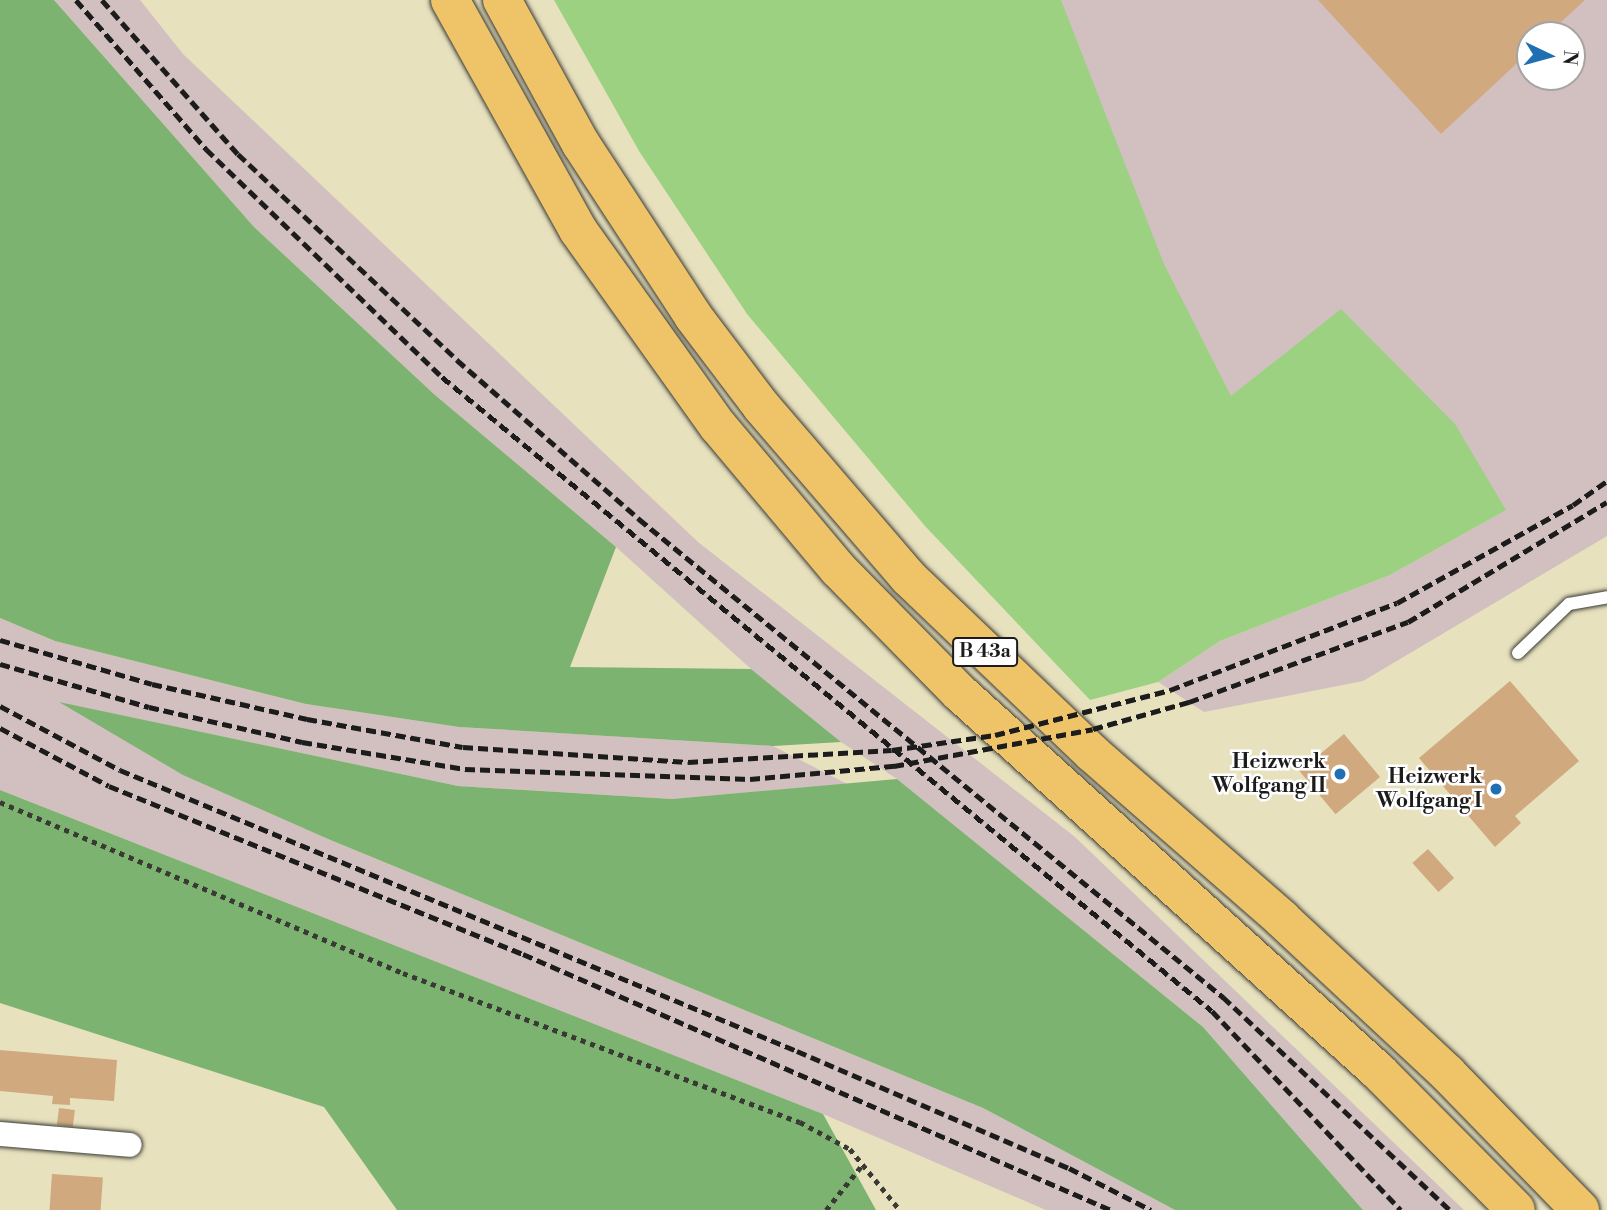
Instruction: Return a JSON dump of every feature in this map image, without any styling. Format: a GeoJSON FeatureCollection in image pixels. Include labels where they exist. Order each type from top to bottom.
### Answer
{"type":"FeatureCollection","features":[{"type":"Feature","properties":{"kind":"highway","name":"B 43a"},"geometry":{"type":"LineString","coordinates":[[450,0],[578,230],[718,426],[838,569],[960,693],[1379,1072],[1516,1210]]}},
{"type":"Feature","properties":{"kind":"highway","name":"B 43a"},"geometry":{"type":"LineString","coordinates":[[502,0],[581,144],[693,316],[761,406],[909,578],[1093,753],[1282,919],[1447,1073],[1580,1210]]}},
{"type":"Feature","properties":{"kind":"street"},"geometry":{"type":"LineString","coordinates":[[0,1134],[130,1145]]}},
{"type":"Feature","properties":{"kind":"lane"},"geometry":{"type":"LineString","coordinates":[[1518,653],[1569,604],[1607,597]]}},
{"type":"Feature","properties":{"kind":"path"},"geometry":{"type":"LineString","coordinates":[[0,802],[403,973],[800,1122],[850,1149],[900,1210]]}},
{"type":"Feature","properties":{"kind":"path"},"geometry":{"type":"LineString","coordinates":[[826,1210],[863,1164]]}},
{"type":"Feature","properties":{"kind":"shaded area"},"geometry":{"type":"Polygon","coordinates":[[[54,0],[140,0],[183,54],[698,542],[1075,837],[1464,1210],[1363,1210],[1203,1027],[897,779],[841,742],[751,669],[616,547],[435,395],[254,227],[54,0]]]}},
{"type":"Feature","properties":{"kind":"shaded area"},"geometry":{"type":"Polygon","coordinates":[[[608,0],[1607,0],[1607,536],[1363,681],[1204,712],[1158,682],[1220,641],[1390,575],[1502,512],[1073,631],[608,0]]]}},
{"type":"Feature","properties":{"kind":"shaded area"},"geometry":{"type":"Polygon","coordinates":[[[0,618],[55,641],[306,704],[459,727],[773,746],[847,784],[672,799],[458,786],[62,703],[184,775],[328,839],[983,1108],[1175,1210],[1046,1210],[823,1114],[0,790],[0,618]]]}},
{"type":"Feature","properties":{"kind":"green space"},"geometry":{"type":"Polygon","coordinates":[[[0,0],[54,0],[254,227],[435,395],[616,547],[570,667],[751,669],[841,742],[773,746],[459,727],[306,704],[55,641],[0,618],[0,0]]]}},
{"type":"Feature","properties":{"kind":"green space"},"geometry":{"type":"Polygon","coordinates":[[[554,0],[1061,0],[1164,264],[1231,396],[1341,309],[1455,424],[1506,510],[1390,575],[1220,641],[1158,682],[1090,700],[925,526],[747,314],[639,151],[554,0]]]}},
{"type":"Feature","properties":{"kind":"green space"},"geometry":{"type":"Polygon","coordinates":[[[59,702],[458,786],[672,799],[897,779],[1203,1027],[1363,1210],[1175,1210],[983,1108],[328,839],[183,775],[59,702]]]}},
{"type":"Feature","properties":{"kind":"green space"},"geometry":{"type":"Polygon","coordinates":[[[0,790],[823,1114],[876,1210],[397,1210],[324,1107],[0,1003],[0,790]]]}},
{"type":"Feature","properties":{"kind":"building"},"geometry":{"type":"Polygon","coordinates":[[[1318,0],[1585,0],[1562,21],[1516,21],[1516,64],[1441,134],[1318,0]]]}},
{"type":"Feature","properties":{"kind":"building","name":"Heizwerk Wolfgang I"},"geometry":{"type":"Polygon","coordinates":[[[1510,681],[1579,761],[1515,816],[1521,823],[1495,847],[1419,758],[1510,681]]]}},
{"type":"Feature","properties":{"kind":"building","name":"Heizwerk Wolfgang II"},"geometry":{"type":"Polygon","coordinates":[[[1344,734],[1380,777],[1336,814],[1300,771],[1344,734]]]}},
{"type":"Feature","properties":{"kind":"building"},"geometry":{"type":"Polygon","coordinates":[[[1428,849],[1454,878],[1438,892],[1412,863],[1428,849]]]}},
{"type":"Feature","properties":{"kind":"building"},"geometry":{"type":"Polygon","coordinates":[[[0,1050],[117,1060],[114,1101],[70,1098],[70,1105],[52,1104],[53,1096],[0,1091],[0,1050]]]}},
{"type":"Feature","properties":{"kind":"building"},"geometry":{"type":"Polygon","coordinates":[[[59,1108],[75,1110],[73,1127],[57,1125],[59,1108]]]}},
{"type":"Feature","properties":{"kind":"building"},"geometry":{"type":"Polygon","coordinates":[[[52,1174],[103,1178],[101,1210],[49,1210],[52,1174]]]}},
{"type":"Feature","properties":{"kind":"railway"},"geometry":{"type":"LineString","coordinates":[[76,0],[206,149],[442,377],[1212,1011],[1401,1210]]}},
{"type":"Feature","properties":{"kind":"railway"},"geometry":{"type":"LineString","coordinates":[[102,0],[238,154],[457,360],[639,519],[1223,997],[1450,1210]]}},
{"type":"Feature","properties":{"kind":"railway"},"geometry":{"type":"LineString","coordinates":[[0,640],[152,684],[307,719],[463,747],[688,762],[892,750],[995,735],[1170,690],[1397,603],[1573,505],[1607,481]]}},
{"type":"Feature","properties":{"kind":"railway"},"geometry":{"type":"LineString","coordinates":[[0,664],[149,707],[302,742],[465,769],[750,779],[894,766],[1093,729],[1189,702],[1408,622],[1607,502]]}},
{"type":"Feature","properties":{"kind":"railway"},"geometry":{"type":"LineString","coordinates":[[0,706],[120,770],[797,1051],[1069,1168],[1151,1210]]}},
{"type":"Feature","properties":{"kind":"railway"},"geometry":{"type":"LineString","coordinates":[[0,728],[109,786],[523,954],[1111,1210]]}},
{"type":"Feature","properties":{"kind":"place","name":"Heizwerk Wolfgang II"},"geometry":{"type":"Point","coordinates":[1340,774]}},
{"type":"Feature","properties":{"kind":"place","name":"Heizwerk Wolfgang I"},"geometry":{"type":"Point","coordinates":[1496,789]}}]}
